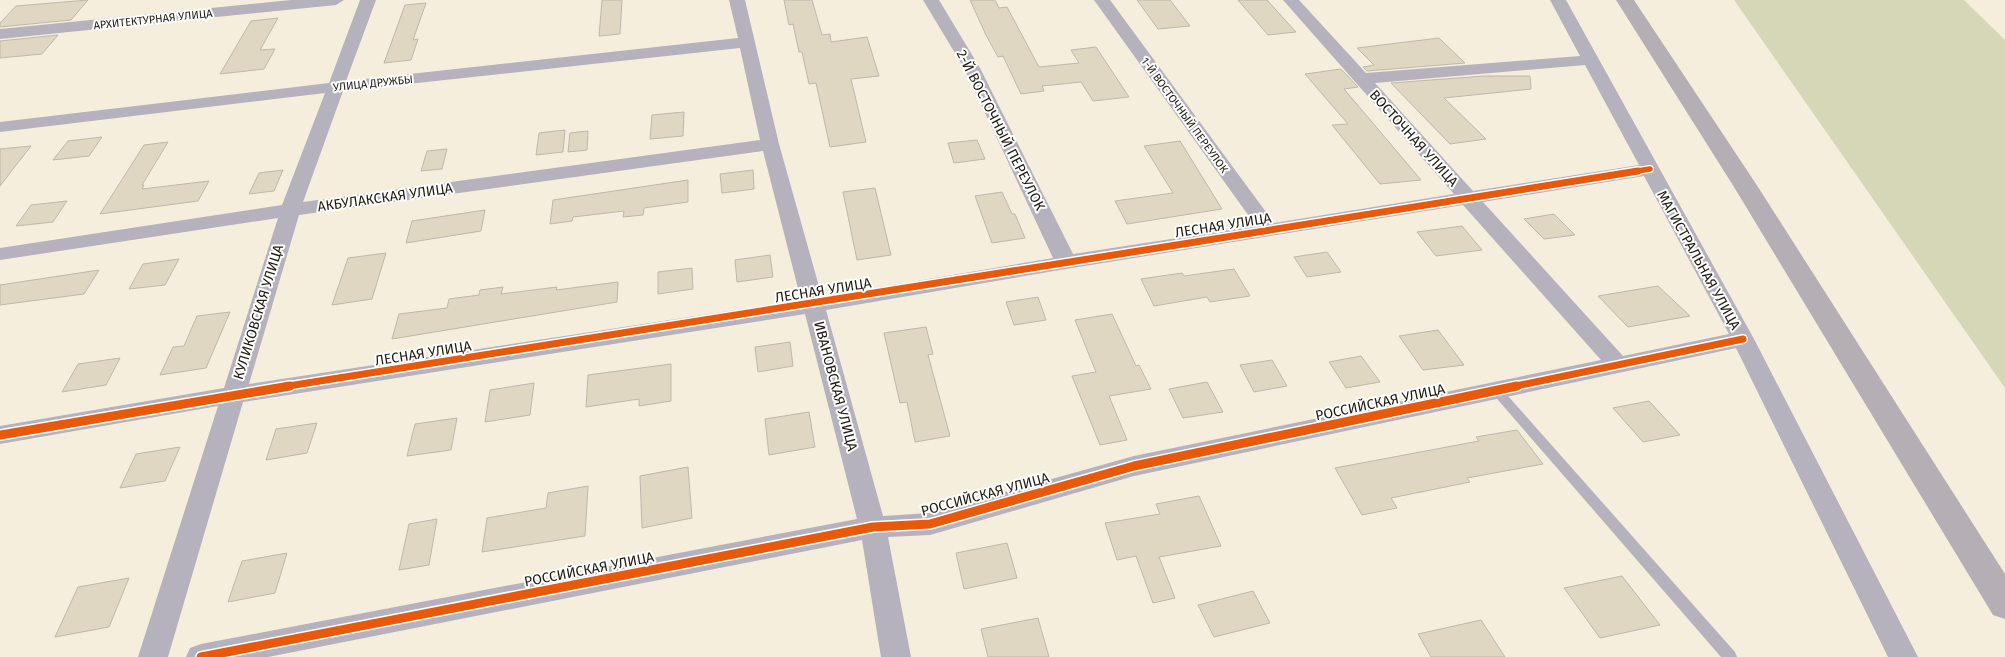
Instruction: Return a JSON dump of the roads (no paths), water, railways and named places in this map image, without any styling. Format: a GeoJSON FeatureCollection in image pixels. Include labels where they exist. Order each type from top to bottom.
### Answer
{"type":"FeatureCollection","features":[{"type":"Feature","properties":{"kind":"highway"},"geometry":{"type":"LineString","coordinates":[[1625,0],[1746,187],[2005,604]]}},
{"type":"Feature","properties":{"kind":"street","name":"АРХИТЕКТУРНАЯ УЛИЦА"},"geometry":{"type":"LineString","coordinates":[[0,34],[336,0]]}},
{"type":"Feature","properties":{"kind":"street","name":"КУЛИКОВСКАЯ УЛИЦА"},"geometry":{"type":"LineString","coordinates":[[153,657],[290,210],[368,0]]}},
{"type":"Feature","properties":{"kind":"street","name":"ИВАНОВСКАЯ УЛИЦА"},"geometry":{"type":"LineString","coordinates":[[737,0],[770,144],[815,305],[873,527],[896,657]]}},
{"type":"Feature","properties":{"kind":"street","name":"2-Й ВОСТОЧНЫЙ ПЕРЕУЛОК"},"geometry":{"type":"LineString","coordinates":[[932,0],[972,68],[1066,262]]}},
{"type":"Feature","properties":{"kind":"street","name":"1-Й ВОСТОЧНЫЙ ПЕРЕУЛОК"},"geometry":{"type":"LineString","coordinates":[[1102,0],[1269,230]]}},
{"type":"Feature","properties":{"kind":"street","name":"ВОСТОЧНАЯ УЛИЦА"},"geometry":{"type":"LineString","coordinates":[[1291,0],[1618,365]]}},
{"type":"Feature","properties":{"kind":"street","name":"МАГИСТРАЛЬНАЯ УЛИЦА"},"geometry":{"type":"LineString","coordinates":[[1558,0],[1743,338],[1903,657]]}},
{"type":"Feature","properties":{"kind":"street","name":"УЛИЦА ДРУЖБЫ"},"geometry":{"type":"LineString","coordinates":[[0,127],[336,87],[746,42]]}},
{"type":"Feature","properties":{"kind":"street"},"geometry":{"type":"LineString","coordinates":[[1360,79],[1590,60]]}},
{"type":"Feature","properties":{"kind":"street","name":"АКБУЛАКСКАЯ УЛИЦА"},"geometry":{"type":"LineString","coordinates":[[0,254],[290,210],[770,144]]}},
{"type":"Feature","properties":{"kind":"street","name":"ЛЕСНАЯ УЛИЦА"},"geometry":{"type":"LineString","coordinates":[[0,435],[233,395],[815,305],[1066,262],[1650,169]]}},
{"type":"Feature","properties":{"kind":"street","name":"РОССИЙСКАЯ УЛИЦА"},"geometry":{"type":"LineString","coordinates":[[201,657],[873,527],[930,524],[1134,466],[1743,338]]}},
{"type":"Feature","properties":{"kind":"lane"},"geometry":{"type":"LineString","coordinates":[[1496,390],[1730,657]]}}]}
